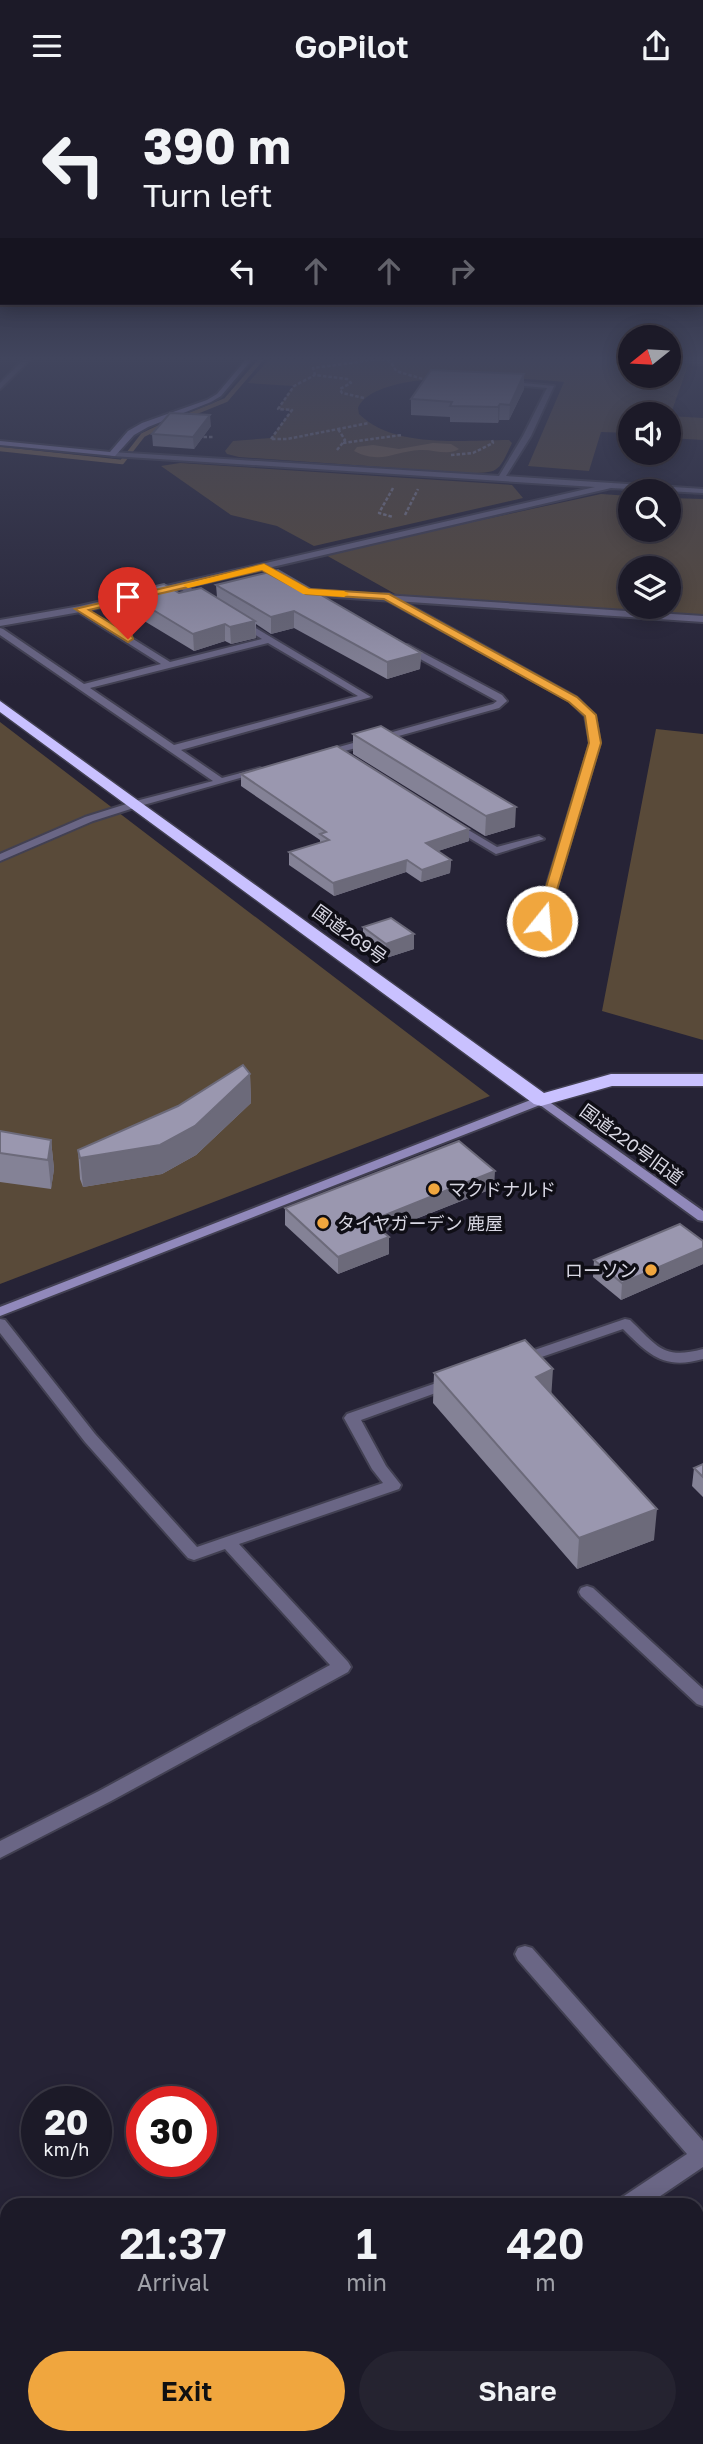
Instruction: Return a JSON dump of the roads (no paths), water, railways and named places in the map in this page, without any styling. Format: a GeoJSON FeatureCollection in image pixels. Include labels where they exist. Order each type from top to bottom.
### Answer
{"type":"FeatureCollection","features":[{"type":"Feature","properties":{"kind":"highway","name":"国道269号"},"geometry":{"type":"LineString","coordinates":[[0,705],[541,1100]]}},
{"type":"Feature","properties":{"kind":"highway"},"geometry":{"type":"LineString","coordinates":[[541,1100],[611,1080],[703,1080]]}},
{"type":"Feature","properties":{"kind":"street"},"geometry":{"type":"LineString","coordinates":[[315,467],[703,491]]}},
{"type":"Feature","properties":{"kind":"street"},"geometry":{"type":"LineString","coordinates":[[501,479],[508,467]]}},
{"type":"Feature","properties":{"kind":"street"},"geometry":{"type":"LineString","coordinates":[[0,623],[80,609],[612,485]]}},
{"type":"Feature","properties":{"kind":"street"},"geometry":{"type":"LineString","coordinates":[[264,567],[274,573]]}},
{"type":"Feature","properties":{"kind":"street"},"geometry":{"type":"LineString","coordinates":[[285,579],[329,604]]}},
{"type":"Feature","properties":{"kind":"street"},"geometry":{"type":"LineString","coordinates":[[181,586],[214,606]]}},
{"type":"Feature","properties":{"kind":"street"},"geometry":{"type":"LineString","coordinates":[[306,591],[703,619]]}},
{"type":"Feature","properties":{"kind":"street"},"geometry":{"type":"LineString","coordinates":[[386,596],[573,699],[590,715],[595,743],[542,921]]}},
{"type":"Feature","properties":{"kind":"street"},"geometry":{"type":"LineString","coordinates":[[80,609],[169,665]]}},
{"type":"Feature","properties":{"kind":"street"},"geometry":{"type":"LineString","coordinates":[[172,749],[366,697],[236,620]]}},
{"type":"Feature","properties":{"kind":"street"},"geometry":{"type":"LineString","coordinates":[[0,631],[220,781]]}},
{"type":"Feature","properties":{"kind":"street"},"geometry":{"type":"LineString","coordinates":[[82,687],[268,640]]}},
{"type":"Feature","properties":{"kind":"street"},"geometry":{"type":"LineString","coordinates":[[310,757],[496,706],[502,701],[397,642]]}},
{"type":"Feature","properties":{"kind":"street"},"geometry":{"type":"LineString","coordinates":[[336,750],[347,758]]}},
{"type":"Feature","properties":{"kind":"street"},"geometry":{"type":"LineString","coordinates":[[0,857],[89,819],[272,768]]}},
{"type":"Feature","properties":{"kind":"street"},"geometry":{"type":"LineString","coordinates":[[439,815],[496,851],[539,839]]}},
{"type":"Feature","properties":{"kind":"street"},"geometry":{"type":"LineString","coordinates":[[0,1312],[541,1100]]}},
{"type":"Feature","properties":{"kind":"street","name":"国道220号旧道"},"geometry":{"type":"LineString","coordinates":[[541,1100],[703,1217]]}},
{"type":"Feature","properties":{"kind":"street"},"geometry":{"type":"LineString","coordinates":[[0,1323],[90,1439],[194,1554],[394,1485],[380,1469],[352,1417],[468,1377]]}},
{"type":"Feature","properties":{"kind":"street"},"geometry":{"type":"LineString","coordinates":[[508,1364],[625,1323],[661,1358],[687,1360],[703,1354]]}},
{"type":"Feature","properties":{"kind":"street"},"geometry":{"type":"LineString","coordinates":[[0,1850],[341,1667],[228,1542]]}},
{"type":"Feature","properties":{"kind":"street"},"geometry":{"type":"LineString","coordinates":[[587,1592],[703,1699]]}},
{"type":"Feature","properties":{"kind":"street"},"geometry":{"type":"LineString","coordinates":[[525,1954],[702,2155],[639,2198]]}},
{"type":"Feature","properties":{"kind":"place","name":"マクドナルド"},"geometry":{"type":"Point","coordinates":[434,1189]}},
{"type":"Feature","properties":{"kind":"place","name":"タイヤガーデン 鹿屋"},"geometry":{"type":"Point","coordinates":[323,1223]}},
{"type":"Feature","properties":{"kind":"place","name":"ローソン"},"geometry":{"type":"Point","coordinates":[651,1270]}}]}
